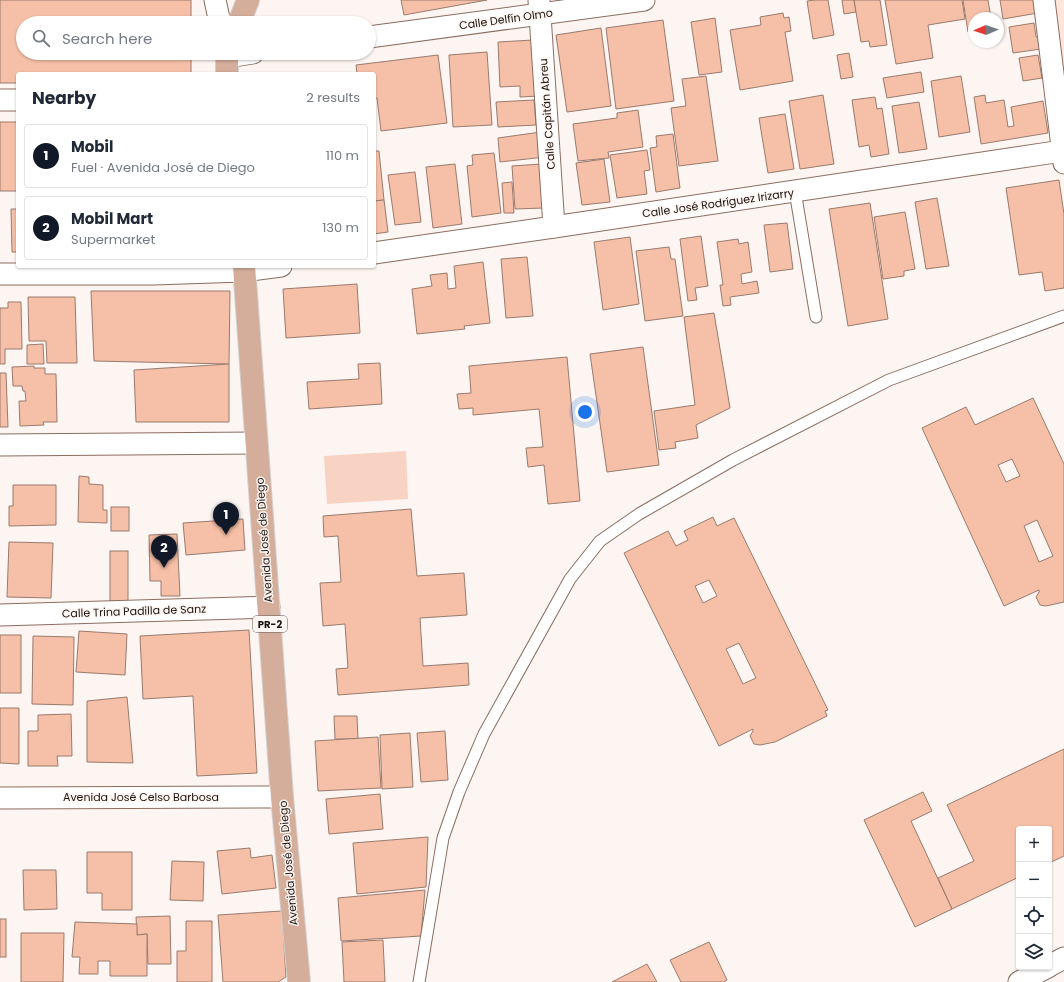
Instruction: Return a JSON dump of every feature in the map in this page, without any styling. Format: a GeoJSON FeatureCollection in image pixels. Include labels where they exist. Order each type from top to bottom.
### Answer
{"type":"FeatureCollection","features":[{"type":"Feature","properties":{"kind":"main road"},"geometry":{"type":"LineString","coordinates":[[242,16],[248,0]]}},
{"type":"Feature","properties":{"kind":"main road","name":"Avenida José de Diego"},"geometry":{"type":"LineString","coordinates":[[244,269],[282,797],[299,982]]}},
{"type":"Feature","properties":{"kind":"street"},"geometry":{"type":"LineString","coordinates":[[215,0],[218,16]]}},
{"type":"Feature","properties":{"kind":"street","name":"Calle Delfín Olmo"},"geometry":{"type":"LineString","coordinates":[[376,36],[540,7],[644,0]]}},
{"type":"Feature","properties":{"kind":"street"},"geometry":{"type":"LineString","coordinates":[[1044,0],[1063,157]]}},
{"type":"Feature","properties":{"kind":"street","name":"Calle Capitán Abreu"},"geometry":{"type":"LineString","coordinates":[[540,7],[554,227]]}},
{"type":"Feature","properties":{"kind":"street"},"geometry":{"type":"LineString","coordinates":[[0,100],[16,100]]}},
{"type":"Feature","properties":{"kind":"street","name":"Calle José Rodríguez Irizarry"},"geometry":{"type":"LineString","coordinates":[[376,253],[795,192],[1063,157]]}},
{"type":"Feature","properties":{"kind":"street"},"geometry":{"type":"LineString","coordinates":[[0,274],[153,274],[256,268]]}},
{"type":"Feature","properties":{"kind":"street"},"geometry":{"type":"LineString","coordinates":[[0,445],[256,443]]}},
{"type":"Feature","properties":{"kind":"street","name":"Calle Trina Padilla de Sanz"},"geometry":{"type":"LineString","coordinates":[[0,615],[269,607]]}},
{"type":"Feature","properties":{"kind":"street","name":"Avenida José Celso Barbosa"},"geometry":{"type":"LineString","coordinates":[[0,798],[282,797]]}},
{"type":"Feature","properties":{"kind":"street"},"geometry":{"type":"LineString","coordinates":[[1052,965],[1064,958]]}},
{"type":"Feature","properties":{"kind":"street"},"geometry":{"type":"LineString","coordinates":[[1019,982],[1042,970]]}},
{"type":"Feature","properties":{"kind":"lane"},"geometry":{"type":"LineString","coordinates":[[795,192],[816,317]]}},
{"type":"Feature","properties":{"kind":"lane"},"geometry":{"type":"LineString","coordinates":[[419,982],[443,838],[459,792],[484,734],[570,579],[600,541],[639,514],[732,460],[889,380],[1064,316]]}},
{"type":"Feature","properties":{"kind":"shaded area"},"geometry":{"type":"Polygon","coordinates":[[[1052,0],[1064,0],[1064,98],[1052,0]]]}},
{"type":"Feature","properties":{"kind":"shaded area"},"geometry":{"type":"Polygon","coordinates":[[[406,451],[408,499],[327,504],[324,456],[406,451]]]}},
{"type":"Feature","properties":{"kind":"building"},"geometry":{"type":"Polygon","coordinates":[[[0,0],[191,0],[191,16],[16,16],[16,60],[191,60],[191,72],[16,72],[16,83],[0,83],[0,0]]]}},
{"type":"Feature","properties":{"kind":"building"},"geometry":{"type":"Polygon","coordinates":[[[401,0],[487,0],[404,15],[401,0]]]}},
{"type":"Feature","properties":{"kind":"building"},"geometry":{"type":"Polygon","coordinates":[[[828,0],[834,35],[813,39],[807,1],[828,0]]]}},
{"type":"Feature","properties":{"kind":"building"},"geometry":{"type":"Polygon","coordinates":[[[842,0],[854,0],[856,12],[844,14],[842,0]]]}},
{"type":"Feature","properties":{"kind":"building"},"geometry":{"type":"Polygon","coordinates":[[[854,0],[880,0],[887,45],[870,47],[869,41],[861,42],[854,0]]]}},
{"type":"Feature","properties":{"kind":"building"},"geometry":{"type":"Polygon","coordinates":[[[885,0],[962,0],[965,19],[928,25],[933,58],[896,64],[885,0]]]}},
{"type":"Feature","properties":{"kind":"building"},"geometry":{"type":"Polygon","coordinates":[[[963,0],[988,0],[990,12],[968,12],[968,32],[963,0]]]}},
{"type":"Feature","properties":{"kind":"building"},"geometry":{"type":"Polygon","coordinates":[[[1000,0],[1036,0],[1038,13],[1004,19],[1004,12],[1002,12],[1000,0]]]}},
{"type":"Feature","properties":{"kind":"building"},"geometry":{"type":"Polygon","coordinates":[[[783,13],[784,18],[789,17],[791,31],[785,32],[793,81],[740,90],[730,30],[761,25],[760,17],[783,13]]]}},
{"type":"Feature","properties":{"kind":"building"},"geometry":{"type":"Polygon","coordinates":[[[715,18],[722,72],[699,75],[691,22],[715,18]]]}},
{"type":"Feature","properties":{"kind":"building"},"geometry":{"type":"Polygon","coordinates":[[[663,20],[674,101],[616,109],[606,28],[663,20]]]}},
{"type":"Feature","properties":{"kind":"building"},"geometry":{"type":"Polygon","coordinates":[[[1034,23],[1036,37],[1039,37],[1041,49],[1013,53],[1009,27],[1034,23]]]}},
{"type":"Feature","properties":{"kind":"building"},"geometry":{"type":"Polygon","coordinates":[[[601,28],[611,106],[567,112],[556,35],[601,28]]]}},
{"type":"Feature","properties":{"kind":"building"},"geometry":{"type":"Polygon","coordinates":[[[533,40],[539,96],[520,97],[520,86],[500,87],[498,42],[533,40]]]}},
{"type":"Feature","properties":{"kind":"building"},"geometry":{"type":"Polygon","coordinates":[[[487,52],[492,125],[453,127],[449,55],[487,52]]]}},
{"type":"Feature","properties":{"kind":"building"},"geometry":{"type":"Polygon","coordinates":[[[849,53],[853,77],[841,79],[837,55],[849,53]]]}},
{"type":"Feature","properties":{"kind":"building"},"geometry":{"type":"Polygon","coordinates":[[[438,55],[447,123],[381,131],[376,98],[376,72],[357,72],[356,65],[438,55]]]}},
{"type":"Feature","properties":{"kind":"building"},"geometry":{"type":"Polygon","coordinates":[[[1038,55],[1042,78],[1023,81],[1019,58],[1038,55]]]}},
{"type":"Feature","properties":{"kind":"building"},"geometry":{"type":"Polygon","coordinates":[[[921,72],[924,92],[887,98],[883,78],[921,72]]]}},
{"type":"Feature","properties":{"kind":"building"},"geometry":{"type":"Polygon","coordinates":[[[706,76],[718,161],[679,166],[671,108],[686,106],[682,79],[706,76]]]}},
{"type":"Feature","properties":{"kind":"building"},"geometry":{"type":"Polygon","coordinates":[[[961,76],[970,132],[939,137],[931,81],[961,76]]]}},
{"type":"Feature","properties":{"kind":"building"},"geometry":{"type":"Polygon","coordinates":[[[823,95],[834,164],[800,169],[789,101],[823,95]]]}},
{"type":"Feature","properties":{"kind":"building"},"geometry":{"type":"Polygon","coordinates":[[[985,95],[986,103],[1004,100],[1008,127],[1014,126],[1011,107],[1043,101],[1048,133],[981,144],[974,97],[985,95]]]}},
{"type":"Feature","properties":{"kind":"building"},"geometry":{"type":"Polygon","coordinates":[[[875,97],[877,109],[882,108],[889,154],[871,157],[869,145],[859,147],[852,100],[875,97]]]}},
{"type":"Feature","properties":{"kind":"building"},"geometry":{"type":"Polygon","coordinates":[[[534,100],[536,125],[498,127],[496,102],[534,100]]]}},
{"type":"Feature","properties":{"kind":"building"},"geometry":{"type":"Polygon","coordinates":[[[919,102],[927,149],[899,153],[892,106],[919,102]]]}},
{"type":"Feature","properties":{"kind":"building"},"geometry":{"type":"Polygon","coordinates":[[[638,110],[643,147],[608,152],[609,158],[578,161],[573,124],[617,118],[617,113],[638,110]]]}},
{"type":"Feature","properties":{"kind":"building"},"geometry":{"type":"Polygon","coordinates":[[[785,114],[794,169],[768,173],[759,118],[785,114]]]}},
{"type":"Feature","properties":{"kind":"building"},"geometry":{"type":"Polygon","coordinates":[[[0,122],[16,122],[16,191],[0,191],[0,122]]]}},
{"type":"Feature","properties":{"kind":"building"},"geometry":{"type":"Polygon","coordinates":[[[541,132],[545,157],[500,162],[498,138],[541,132]]]}},
{"type":"Feature","properties":{"kind":"building"},"geometry":{"type":"Polygon","coordinates":[[[673,134],[680,188],[656,192],[650,148],[657,147],[656,136],[673,134]]]}},
{"type":"Feature","properties":{"kind":"building"},"geometry":{"type":"Polygon","coordinates":[[[647,150],[650,170],[644,171],[647,194],[617,198],[610,155],[647,150]]]}},
{"type":"Feature","properties":{"kind":"building"},"geometry":{"type":"Polygon","coordinates":[[[376,151],[379,151],[384,200],[376,201],[376,151]]]}},
{"type":"Feature","properties":{"kind":"building"},"geometry":{"type":"Polygon","coordinates":[[[494,153],[501,213],[472,217],[467,166],[473,165],[472,155],[494,153]]]}},
{"type":"Feature","properties":{"kind":"building"},"geometry":{"type":"Polygon","coordinates":[[[604,159],[610,202],[582,205],[576,163],[604,159]]]}},
{"type":"Feature","properties":{"kind":"building"},"geometry":{"type":"Polygon","coordinates":[[[455,164],[462,224],[433,228],[426,167],[455,164]]]}},
{"type":"Feature","properties":{"kind":"building"},"geometry":{"type":"Polygon","coordinates":[[[541,164],[544,208],[515,209],[512,166],[541,164]]]}},
{"type":"Feature","properties":{"kind":"building"},"geometry":{"type":"Polygon","coordinates":[[[415,172],[421,222],[395,225],[388,175],[415,172]]]}},
{"type":"Feature","properties":{"kind":"building"},"geometry":{"type":"Polygon","coordinates":[[[1059,180],[1064,214],[1064,288],[1045,291],[1042,272],[1019,275],[1006,188],[1059,180]]]}},
{"type":"Feature","properties":{"kind":"building"},"geometry":{"type":"Polygon","coordinates":[[[512,182],[514,213],[504,213],[502,183],[512,182]]]}},
{"type":"Feature","properties":{"kind":"building"},"geometry":{"type":"Polygon","coordinates":[[[937,198],[949,266],[926,269],[915,202],[937,198]]]}},
{"type":"Feature","properties":{"kind":"building"},"geometry":{"type":"Polygon","coordinates":[[[384,200],[388,232],[376,234],[376,201],[384,200]]]}},
{"type":"Feature","properties":{"kind":"building"},"geometry":{"type":"Polygon","coordinates":[[[870,203],[888,319],[848,326],[829,209],[870,203]]]}},
{"type":"Feature","properties":{"kind":"building"},"geometry":{"type":"Polygon","coordinates":[[[11,209],[16,209],[16,252],[12,252],[11,209]]]}},
{"type":"Feature","properties":{"kind":"building"},"geometry":{"type":"Polygon","coordinates":[[[905,212],[915,269],[904,271],[904,276],[883,279],[874,217],[905,212]]]}},
{"type":"Feature","properties":{"kind":"building"},"geometry":{"type":"Polygon","coordinates":[[[787,223],[793,269],[770,272],[764,225],[787,223]]]}},
{"type":"Feature","properties":{"kind":"building"},"geometry":{"type":"Polygon","coordinates":[[[701,236],[708,286],[695,288],[697,300],[688,301],[680,239],[701,236]]]}},
{"type":"Feature","properties":{"kind":"building"},"geometry":{"type":"Polygon","coordinates":[[[630,237],[639,304],[603,310],[594,242],[630,237]]]}},
{"type":"Feature","properties":{"kind":"building"},"geometry":{"type":"Polygon","coordinates":[[[738,239],[739,244],[748,242],[752,272],[741,274],[742,284],[757,281],[759,293],[730,297],[731,305],[723,306],[720,285],[723,285],[717,242],[738,239]]]}},
{"type":"Feature","properties":{"kind":"building"},"geometry":{"type":"Polygon","coordinates":[[[669,247],[671,259],[675,259],[683,316],[645,321],[636,251],[669,247]]]}},
{"type":"Feature","properties":{"kind":"building"},"geometry":{"type":"Polygon","coordinates":[[[527,257],[533,316],[506,318],[501,259],[527,257]]]}},
{"type":"Feature","properties":{"kind":"building"},"geometry":{"type":"Polygon","coordinates":[[[483,262],[490,323],[464,326],[465,329],[417,334],[412,289],[432,286],[430,275],[447,273],[448,289],[456,288],[454,266],[483,262]]]}},
{"type":"Feature","properties":{"kind":"building"},"geometry":{"type":"Polygon","coordinates":[[[357,284],[360,333],[286,338],[283,289],[357,284]]]}},
{"type":"Feature","properties":{"kind":"building"},"geometry":{"type":"Polygon","coordinates":[[[91,291],[230,291],[229,364],[94,361],[91,291]]]}},
{"type":"Feature","properties":{"kind":"building"},"geometry":{"type":"Polygon","coordinates":[[[28,297],[75,297],[77,363],[47,363],[46,341],[29,341],[28,297]]]}},
{"type":"Feature","properties":{"kind":"building"},"geometry":{"type":"Polygon","coordinates":[[[8,302],[21,302],[22,349],[5,349],[5,364],[0,364],[0,308],[8,308],[8,302]]]}},
{"type":"Feature","properties":{"kind":"building"},"geometry":{"type":"Polygon","coordinates":[[[714,313],[730,408],[696,425],[698,438],[675,442],[676,448],[659,450],[654,411],[695,405],[684,317],[714,313]]]}},
{"type":"Feature","properties":{"kind":"building"},"geometry":{"type":"Polygon","coordinates":[[[43,344],[44,364],[27,364],[27,345],[43,344]]]}},
{"type":"Feature","properties":{"kind":"building"},"geometry":{"type":"Polygon","coordinates":[[[643,347],[659,465],[607,472],[590,354],[643,347]]]}},
{"type":"Feature","properties":{"kind":"building"},"geometry":{"type":"Polygon","coordinates":[[[567,357],[580,501],[548,504],[544,465],[528,467],[526,448],[543,447],[539,409],[473,415],[473,408],[459,409],[457,394],[471,393],[469,366],[567,357]]]}},
{"type":"Feature","properties":{"kind":"building"},"geometry":{"type":"Polygon","coordinates":[[[380,363],[382,404],[309,409],[307,382],[359,379],[358,364],[380,363]]]}},
{"type":"Feature","properties":{"kind":"building"},"geometry":{"type":"Polygon","coordinates":[[[229,364],[229,422],[136,422],[134,370],[229,364]]]}},
{"type":"Feature","properties":{"kind":"building"},"geometry":{"type":"Polygon","coordinates":[[[34,366],[34,368],[45,368],[45,374],[56,374],[57,422],[43,422],[44,425],[20,426],[19,401],[26,401],[25,391],[23,391],[22,386],[13,386],[12,367],[34,366]]]}},
{"type":"Feature","properties":{"kind":"building"},"geometry":{"type":"Polygon","coordinates":[[[0,373],[6,373],[8,427],[0,427],[0,373]]]}},
{"type":"Feature","properties":{"kind":"building"},"geometry":{"type":"Polygon","coordinates":[[[1033,398],[1064,464],[1064,602],[1046,606],[1040,605],[1036,597],[1039,590],[1004,606],[922,428],[966,407],[975,425],[1033,398]],[[1012,459],[998,465],[1006,482],[1020,476],[1012,459]],[[1037,520],[1024,526],[1039,562],[1053,556],[1037,520]]]}},
{"type":"Feature","properties":{"kind":"building"},"geometry":{"type":"Polygon","coordinates":[[[79,476],[89,477],[89,484],[103,485],[103,510],[107,510],[107,523],[78,522],[79,476]]]}},
{"type":"Feature","properties":{"kind":"building"},"geometry":{"type":"Polygon","coordinates":[[[13,485],[56,485],[56,525],[9,526],[9,506],[13,506],[13,485]]]}},
{"type":"Feature","properties":{"kind":"building"},"geometry":{"type":"Polygon","coordinates":[[[111,507],[129,507],[129,531],[111,531],[111,507]]]}},
{"type":"Feature","properties":{"kind":"building"},"geometry":{"type":"Polygon","coordinates":[[[411,509],[417,576],[464,573],[467,615],[420,618],[423,666],[468,663],[469,685],[338,695],[336,669],[348,668],[345,624],[323,626],[320,583],[341,582],[338,536],[324,537],[323,516],[411,509]]]}},
{"type":"Feature","properties":{"kind":"building"},"geometry":{"type":"Polygon","coordinates":[[[713,517],[717,526],[734,518],[828,710],[825,711],[827,716],[775,742],[760,745],[754,744],[750,736],[753,729],[719,746],[624,553],[668,531],[676,546],[688,540],[684,531],[713,517]],[[709,580],[695,586],[703,603],[717,596],[709,580]],[[739,643],[726,649],[743,684],[756,678],[739,643]]]}},
{"type":"Feature","properties":{"kind":"building"},"geometry":{"type":"Polygon","coordinates":[[[243,519],[245,550],[186,555],[183,523],[243,519]]]}},
{"type":"Feature","properties":{"kind":"building"},"geometry":{"type":"Polygon","coordinates":[[[177,534],[180,596],[161,596],[161,581],[150,581],[149,535],[177,534]]]}},
{"type":"Feature","properties":{"kind":"building"},"geometry":{"type":"Polygon","coordinates":[[[9,542],[53,543],[51,598],[7,597],[9,542]]]}},
{"type":"Feature","properties":{"kind":"building"},"geometry":{"type":"Polygon","coordinates":[[[110,551],[128,551],[128,601],[110,601],[110,551]]]}},
{"type":"Feature","properties":{"kind":"building"},"geometry":{"type":"Polygon","coordinates":[[[249,630],[257,773],[197,776],[193,696],[143,699],[140,636],[249,630]]]}},
{"type":"Feature","properties":{"kind":"building"},"geometry":{"type":"Polygon","coordinates":[[[79,631],[127,634],[125,675],[76,672],[79,631]]]}},
{"type":"Feature","properties":{"kind":"building"},"geometry":{"type":"Polygon","coordinates":[[[0,635],[21,635],[21,693],[0,693],[0,635]]]}},
{"type":"Feature","properties":{"kind":"building"},"geometry":{"type":"Polygon","coordinates":[[[33,636],[74,637],[73,705],[32,704],[33,636]]]}},
{"type":"Feature","properties":{"kind":"building"},"geometry":{"type":"Polygon","coordinates":[[[127,697],[133,763],[87,762],[87,701],[127,697]]]}},
{"type":"Feature","properties":{"kind":"building"},"geometry":{"type":"Polygon","coordinates":[[[0,708],[19,708],[19,764],[0,763],[0,708]]]}},
{"type":"Feature","properties":{"kind":"building"},"geometry":{"type":"Polygon","coordinates":[[[71,714],[72,756],[57,756],[58,766],[28,766],[28,731],[38,731],[38,715],[71,714]]]}},
{"type":"Feature","properties":{"kind":"building"},"geometry":{"type":"Polygon","coordinates":[[[334,716],[357,716],[358,739],[335,739],[334,716]]]}},
{"type":"Feature","properties":{"kind":"building"},"geometry":{"type":"Polygon","coordinates":[[[445,731],[448,780],[421,782],[417,733],[445,731]]]}},
{"type":"Feature","properties":{"kind":"building"},"geometry":{"type":"Polygon","coordinates":[[[410,733],[413,787],[382,789],[380,735],[410,733]]]}},
{"type":"Feature","properties":{"kind":"building"},"geometry":{"type":"Polygon","coordinates":[[[378,737],[381,788],[318,791],[315,741],[378,737]]]}},
{"type":"Feature","properties":{"kind":"building"},"geometry":{"type":"Polygon","coordinates":[[[1064,749],[1064,856],[1052,862],[1052,826],[1016,826],[1016,878],[952,909],[938,878],[974,861],[947,805],[1064,749]]]}},
{"type":"Feature","properties":{"kind":"building"},"geometry":{"type":"Polygon","coordinates":[[[923,792],[932,811],[911,821],[952,909],[915,927],[864,820],[923,792]]]}},
{"type":"Feature","properties":{"kind":"building"},"geometry":{"type":"Polygon","coordinates":[[[380,794],[383,829],[329,834],[326,799],[380,794]]]}},
{"type":"Feature","properties":{"kind":"building"},"geometry":{"type":"Polygon","coordinates":[[[428,837],[426,887],[357,894],[353,843],[428,837]]]}},
{"type":"Feature","properties":{"kind":"building"},"geometry":{"type":"Polygon","coordinates":[[[250,848],[251,858],[272,855],[276,888],[222,894],[217,851],[250,848]]]}},
{"type":"Feature","properties":{"kind":"building"},"geometry":{"type":"Polygon","coordinates":[[[87,852],[132,852],[132,910],[102,910],[102,893],[87,893],[87,852]]]}},
{"type":"Feature","properties":{"kind":"building"},"geometry":{"type":"Polygon","coordinates":[[[172,861],[204,862],[203,901],[170,900],[172,861]]]}},
{"type":"Feature","properties":{"kind":"building"},"geometry":{"type":"Polygon","coordinates":[[[23,870],[56,870],[57,909],[24,910],[23,870]]]}},
{"type":"Feature","properties":{"kind":"building"},"geometry":{"type":"Polygon","coordinates":[[[425,890],[421,936],[341,941],[338,898],[425,890]]]}},
{"type":"Feature","properties":{"kind":"building"},"geometry":{"type":"Polygon","coordinates":[[[282,911],[286,977],[278,982],[223,982],[218,915],[282,911]]]}},
{"type":"Feature","properties":{"kind":"building"},"geometry":{"type":"Polygon","coordinates":[[[170,916],[171,964],[148,964],[147,934],[137,935],[136,917],[170,916]]]}},
{"type":"Feature","properties":{"kind":"building"},"geometry":{"type":"Polygon","coordinates":[[[0,919],[6,919],[6,957],[0,957],[0,919]]]}},
{"type":"Feature","properties":{"kind":"building"},"geometry":{"type":"Polygon","coordinates":[[[186,921],[212,921],[212,982],[177,982],[177,951],[186,951],[186,921]]]}},
{"type":"Feature","properties":{"kind":"building"},"geometry":{"type":"Polygon","coordinates":[[[75,922],[137,924],[137,935],[147,934],[147,976],[110,976],[110,961],[98,961],[98,974],[79,974],[80,957],[72,957],[75,922]]]}},
{"type":"Feature","properties":{"kind":"building"},"geometry":{"type":"Polygon","coordinates":[[[21,933],[64,933],[63,982],[21,982],[21,933]]]}},
{"type":"Feature","properties":{"kind":"building"},"geometry":{"type":"Polygon","coordinates":[[[383,940],[385,982],[344,982],[342,942],[383,940]]]}},
{"type":"Feature","properties":{"kind":"building"},"geometry":{"type":"Polygon","coordinates":[[[709,942],[727,980],[724,982],[681,982],[670,960],[709,942]]]}},
{"type":"Feature","properties":{"kind":"building"},"geometry":{"type":"Polygon","coordinates":[[[647,964],[657,982],[612,982],[647,964]]]}},
{"type":"Feature","properties":{"kind":"place","name":"Mobil"},"geometry":{"type":"Point","coordinates":[226,535]}},
{"type":"Feature","properties":{"kind":"place","name":"Mobil Mart"},"geometry":{"type":"Point","coordinates":[164,568]}}]}
